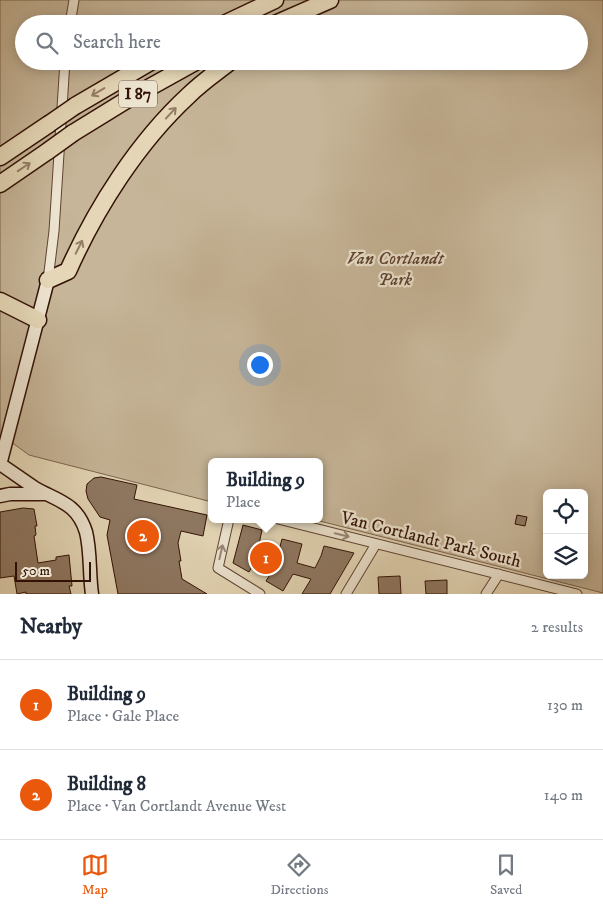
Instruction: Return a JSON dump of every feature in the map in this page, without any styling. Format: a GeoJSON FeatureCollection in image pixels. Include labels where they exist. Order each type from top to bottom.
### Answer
{"type":"FeatureCollection","features":[{"type":"Feature","properties":{"kind":"highway"},"geometry":{"type":"LineString","coordinates":[[243,15],[275,0]]}},
{"type":"Feature","properties":{"kind":"highway"},"geometry":{"type":"LineString","coordinates":[[296,15],[330,0]]}},
{"type":"Feature","properties":{"kind":"highway"},"geometry":{"type":"LineString","coordinates":[[313,15],[339,0]]}},
{"type":"Feature","properties":{"kind":"highway","name":"I 87"},"geometry":{"type":"LineString","coordinates":[[0,157],[75,106],[137,70]]}},
{"type":"Feature","properties":{"kind":"highway","name":"I 87"},"geometry":{"type":"LineString","coordinates":[[0,184],[73,133],[181,70]]}},
{"type":"Feature","properties":{"kind":"highway"},"geometry":{"type":"LineString","coordinates":[[48,280],[68,272],[82,242],[100,211],[135,156],[162,122],[190,93],[219,70]]}},
{"type":"Feature","properties":{"kind":"highway"},"geometry":{"type":"LineString","coordinates":[[0,147],[32,134]]}},
{"type":"Feature","properties":{"kind":"highway"},"geometry":{"type":"LineString","coordinates":[[0,301],[38,320]]}},
{"type":"Feature","properties":{"kind":"main road"},"geometry":{"type":"LineString","coordinates":[[48,280],[0,464],[36,488],[66,503],[75,512],[86,532],[92,594]]}},
{"type":"Feature","properties":{"kind":"main road"},"geometry":{"type":"LineString","coordinates":[[0,496],[10,494],[48,494]]}},
{"type":"Feature","properties":{"kind":"street"},"geometry":{"type":"LineString","coordinates":[[72,15],[74,0]]}},
{"type":"Feature","properties":{"kind":"street"},"geometry":{"type":"LineString","coordinates":[[48,280],[54,231],[64,70]]}},
{"type":"Feature","properties":{"kind":"street"},"geometry":{"type":"LineString","coordinates":[[228,523],[218,568],[260,594]]}},
{"type":"Feature","properties":{"kind":"street","name":"Van Cortlandt Park South"},"geometry":{"type":"LineString","coordinates":[[294,523],[577,594]]}},
{"type":"Feature","properties":{"kind":"street"},"geometry":{"type":"LineString","coordinates":[[346,594],[376,544]]}},
{"type":"Feature","properties":{"kind":"street"},"geometry":{"type":"LineString","coordinates":[[486,594],[499,574]]}},
{"type":"Feature","properties":{"kind":"green space","name":"Van Cortlandt Park"},"geometry":{"type":"Polygon","coordinates":[[[0,0],[603,0],[603,593],[548,579],[588,579],[588,489],[543,489],[543,578],[323,522],[323,458],[208,458],[208,501],[29,455],[14,444],[0,441],[0,0]]]}},
{"type":"Feature","properties":{"kind":"building"},"geometry":{"type":"Polygon","coordinates":[[[101,477],[137,485],[134,499],[207,515],[203,536],[181,531],[178,543],[182,579],[207,594],[118,594],[107,535],[110,520],[100,517],[88,499],[86,491],[87,484],[94,478],[101,477]]]}},
{"type":"Feature","properties":{"kind":"building"},"geometry":{"type":"Polygon","coordinates":[[[23,508],[34,509],[37,526],[35,526],[36,535],[34,536],[38,563],[56,560],[56,557],[69,555],[72,586],[69,586],[71,594],[26,594],[26,592],[17,594],[14,576],[0,578],[0,512],[23,508]]]}},
{"type":"Feature","properties":{"kind":"building"},"geometry":{"type":"Polygon","coordinates":[[[517,515],[527,517],[525,526],[515,524],[517,515]]]}},
{"type":"Feature","properties":{"kind":"building"},"geometry":{"type":"Polygon","coordinates":[[[243,525],[262,530],[258,549],[278,554],[282,539],[302,544],[297,563],[315,568],[324,546],[354,553],[330,594],[302,594],[311,579],[293,574],[283,591],[266,581],[276,565],[256,560],[249,572],[233,563],[243,525]]]}},
{"type":"Feature","properties":{"kind":"building"},"geometry":{"type":"Polygon","coordinates":[[[400,576],[401,594],[379,594],[378,577],[400,576]]]}},
{"type":"Feature","properties":{"kind":"building"},"geometry":{"type":"Polygon","coordinates":[[[447,580],[447,594],[426,594],[425,581],[447,580]]]}},
{"type":"Feature","properties":{"kind":"place","name":"Building 8"},"geometry":{"type":"Point","coordinates":[143,536]}},
{"type":"Feature","properties":{"kind":"place","name":"Building 9"},"geometry":{"type":"Point","coordinates":[266,558]}}]}
